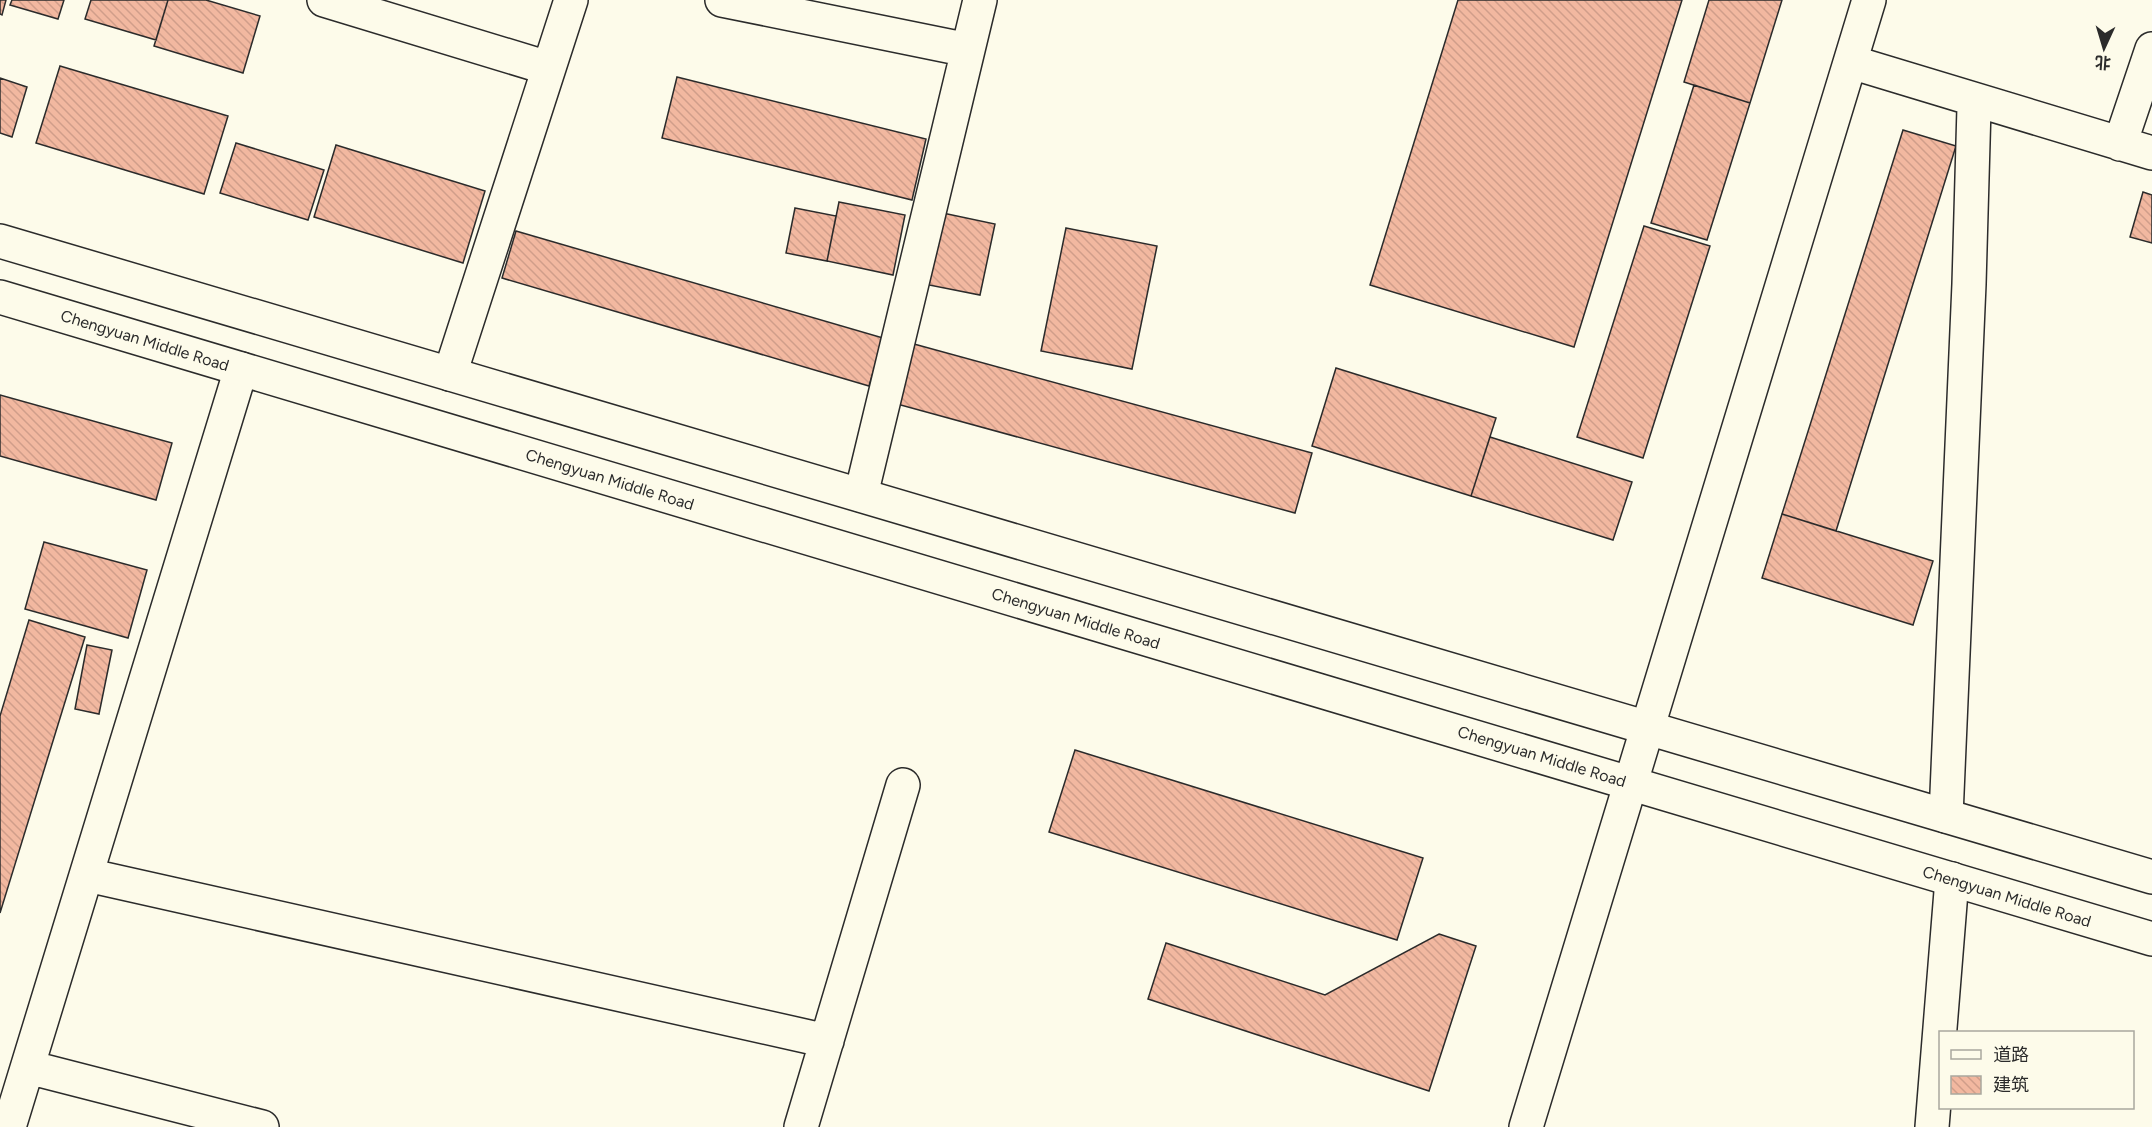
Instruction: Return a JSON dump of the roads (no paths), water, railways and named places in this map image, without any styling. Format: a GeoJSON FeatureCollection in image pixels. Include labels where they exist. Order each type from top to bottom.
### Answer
{"type":"FeatureCollection","features":[{"type":"Feature","properties":{"kind":"street"},"geometry":{"type":"LineString","coordinates":[[324,0],[548,68]]}},
{"type":"Feature","properties":{"kind":"street"},"geometry":{"type":"LineString","coordinates":[[450,374],[571,0]]}},
{"type":"Feature","properties":{"kind":"street"},"geometry":{"type":"LineString","coordinates":[[722,0],[968,50]]}},
{"type":"Feature","properties":{"kind":"street"},"geometry":{"type":"LineString","coordinates":[[861,495],[980,0]]}},
{"type":"Feature","properties":{"kind":"street"},"geometry":{"type":"LineString","coordinates":[[1526,1127],[1869,0]]}},
{"type":"Feature","properties":{"kind":"street"},"geometry":{"type":"LineString","coordinates":[[2120,144],[2152,49]]}},
{"type":"Feature","properties":{"kind":"street"},"geometry":{"type":"LineString","coordinates":[[1851,62],[2152,153]]}},
{"type":"Feature","properties":{"kind":"street"},"geometry":{"type":"LineString","coordinates":[[1946,816],[1974,107]]}},
{"type":"Feature","properties":{"kind":"street"},"geometry":{"type":"LineString","coordinates":[[0,241],[2152,877]]}},
{"type":"Feature","properties":{"kind":"street","name":"Chengyuan Middle Road"},"geometry":{"type":"LineString","coordinates":[[0,297],[2152,939]]}},
{"type":"Feature","properties":{"kind":"street"},"geometry":{"type":"LineString","coordinates":[[9,1127],[241,369]]}},
{"type":"Feature","properties":{"kind":"street"},"geometry":{"type":"LineString","coordinates":[[801,1127],[903,785]]}},
{"type":"Feature","properties":{"kind":"street"},"geometry":{"type":"LineString","coordinates":[[87,875],[827,1041]]}},
{"type":"Feature","properties":{"kind":"street"},"geometry":{"type":"LineString","coordinates":[[1940,1031],[1953,879]]}},
{"type":"Feature","properties":{"kind":"street"},"geometry":{"type":"LineString","coordinates":[[1932,1127],[1939,1044]]}},
{"type":"Feature","properties":{"kind":"street"},"geometry":{"type":"LineString","coordinates":[[28,1067],[262,1127]]}}]}
